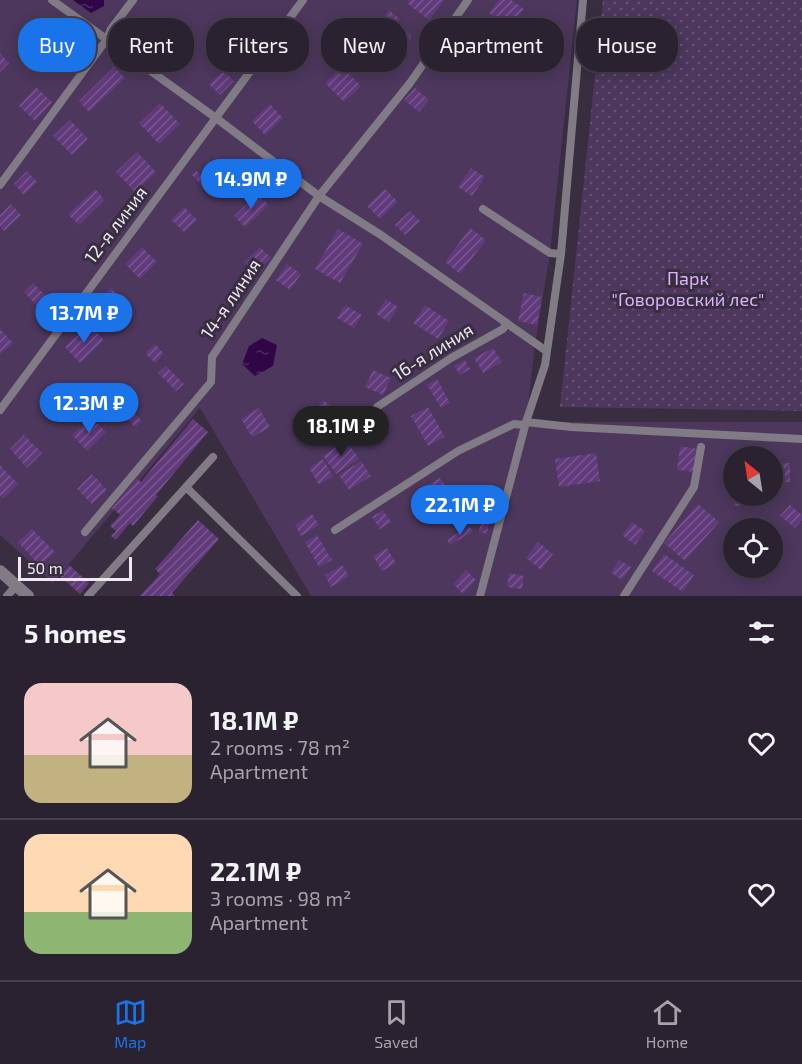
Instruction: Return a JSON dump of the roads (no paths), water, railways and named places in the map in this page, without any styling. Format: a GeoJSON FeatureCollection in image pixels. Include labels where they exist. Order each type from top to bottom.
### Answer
{"type":"FeatureCollection","features":[{"type":"Feature","properties":{"kind":"street"},"geometry":{"type":"LineString","coordinates":[[0,571],[28,596]]}},
{"type":"Feature","properties":{"kind":"lane"},"geometry":{"type":"LineString","coordinates":[[52,0],[216,118],[319,196],[381,235],[545,350]]}},
{"type":"Feature","properties":{"kind":"lane"},"geometry":{"type":"LineString","coordinates":[[0,185],[133,0]]}},
{"type":"Feature","properties":{"kind":"lane","name":"12-я линия"},"geometry":{"type":"LineString","coordinates":[[0,410],[303,0]]}},
{"type":"Feature","properties":{"kind":"lane","name":"14-я линия"},"geometry":{"type":"LineString","coordinates":[[85,532],[211,382],[212,357],[319,196],[410,83],[468,0]]}},
{"type":"Feature","properties":{"kind":"lane"},"geometry":{"type":"LineString","coordinates":[[480,596],[526,424],[545,365],[545,350],[555,302],[561,254],[583,0]]}},
{"type":"Feature","properties":{"kind":"lane"},"geometry":{"type":"LineString","coordinates":[[483,209],[550,253],[561,254]]}},
{"type":"Feature","properties":{"kind":"lane","name":"16-я линия"},"geometry":{"type":"LineString","coordinates":[[377,407],[451,358],[503,329],[507,323]]}},
{"type":"Feature","properties":{"kind":"lane"},"geometry":{"type":"LineString","coordinates":[[335,530],[458,451],[514,424],[802,439]]}},
{"type":"Feature","properties":{"kind":"lane"},"geometry":{"type":"LineString","coordinates":[[624,596],[694,487],[701,447]]}},
{"type":"Feature","properties":{"kind":"lane"},"geometry":{"type":"LineString","coordinates":[[88,596],[213,457]]}},
{"type":"Feature","properties":{"kind":"lane"},"geometry":{"type":"LineString","coordinates":[[187,488],[297,596]]}},
{"type":"Feature","properties":{"kind":"lane"},"geometry":{"type":"LineString","coordinates":[[7,596],[16,586]]}},
{"type":"Feature","properties":{"kind":"water"},"geometry":{"type":"Polygon","coordinates":[[[73,0],[104,0],[104,6],[91,13],[73,0]]]}},
{"type":"Feature","properties":{"kind":"water"},"geometry":{"type":"Polygon","coordinates":[[[262,338],[277,345],[273,366],[255,376],[242,364],[249,346],[262,338]]]}},
{"type":"Feature","properties":{"kind":"park label","name":"Парк \"Говоровский лес\""},"geometry":{"type":"Point","coordinates":[688,289]}}]}
